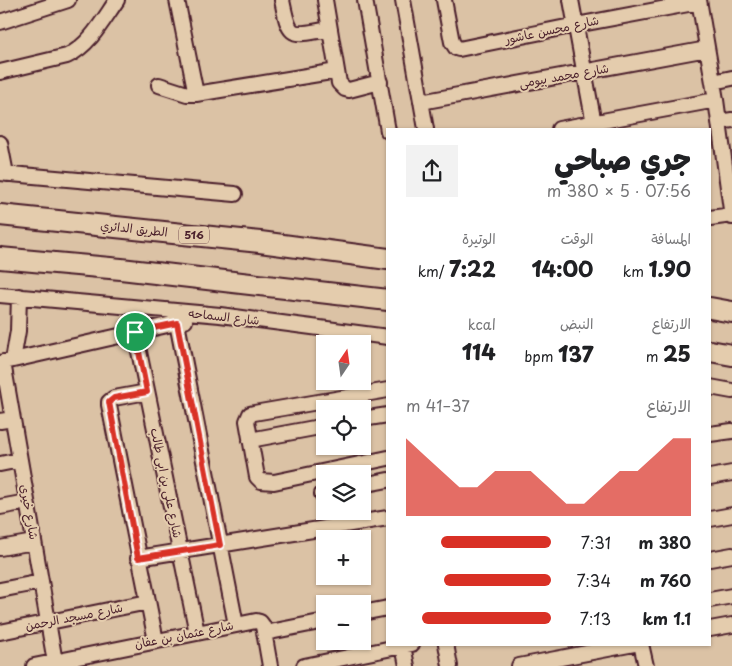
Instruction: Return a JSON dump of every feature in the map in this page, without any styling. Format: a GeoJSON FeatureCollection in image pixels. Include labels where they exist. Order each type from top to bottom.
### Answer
{"type":"FeatureCollection","features":[{"type":"Feature","properties":{"kind":"highway","name":"الطريق الدائري"},"geometry":{"type":"LineString","coordinates":[[0,214],[260,242],[386,259]]}},
{"type":"Feature","properties":{"kind":"highway"},"geometry":{"type":"LineString","coordinates":[[0,258],[121,268],[386,300]]}},
{"type":"Feature","properties":{"kind":"highway"},"geometry":{"type":"LineString","coordinates":[[711,308],[732,312]]}},
{"type":"Feature","properties":{"kind":"highway"},"geometry":{"type":"LineString","coordinates":[[711,351],[732,356]]}},
{"type":"Feature","properties":{"kind":"street"},"geometry":{"type":"LineString","coordinates":[[0,22],[68,0]]}},
{"type":"Feature","properties":{"kind":"street"},"geometry":{"type":"LineString","coordinates":[[0,72],[67,56],[76,52],[92,35],[118,0]]}},
{"type":"Feature","properties":{"kind":"street"},"geometry":{"type":"LineString","coordinates":[[177,0],[196,94]]}},
{"type":"Feature","properties":{"kind":"street"},"geometry":{"type":"LineString","coordinates":[[282,0],[287,25],[292,32],[299,34],[330,29]]}},
{"type":"Feature","properties":{"kind":"street"},"geometry":{"type":"LineString","coordinates":[[325,0],[339,83],[345,89],[353,89],[380,82]]}},
{"type":"Feature","properties":{"kind":"street"},"geometry":{"type":"LineString","coordinates":[[365,0],[388,128]]}},
{"type":"Feature","properties":{"kind":"street"},"geometry":{"type":"LineString","coordinates":[[402,0],[426,128]]}},
{"type":"Feature","properties":{"kind":"street","name":"شارع محسن عاشور"},"geometry":{"type":"LineString","coordinates":[[444,0],[452,42],[459,49],[576,24],[699,1]]}},
{"type":"Feature","properties":{"kind":"street"},"geometry":{"type":"LineString","coordinates":[[571,0],[595,125]]}},
{"type":"Feature","properties":{"kind":"street"},"geometry":{"type":"LineString","coordinates":[[699,1],[716,100],[725,121],[717,158],[732,216],[711,218]]}},
{"type":"Feature","properties":{"kind":"street","name":"شارع محمد بيومى"},"geometry":{"type":"LineString","coordinates":[[421,102],[707,49]]}},
{"type":"Feature","properties":{"kind":"street"},"geometry":{"type":"LineString","coordinates":[[159,84],[187,94],[196,94],[337,71]]}},
{"type":"Feature","properties":{"kind":"street"},"geometry":{"type":"LineString","coordinates":[[713,82],[732,78]]}},
{"type":"Feature","properties":{"kind":"street"},"geometry":{"type":"LineString","coordinates":[[568,128],[595,125],[716,100]]}},
{"type":"Feature","properties":{"kind":"street"},"geometry":{"type":"LineString","coordinates":[[0,143],[3,173],[235,194]]}},
{"type":"Feature","properties":{"kind":"street","name":"شارع السماحه"},"geometry":{"type":"LineString","coordinates":[[0,295],[220,316],[386,341]]}},
{"type":"Feature","properties":{"kind":"street","name":"شارع خيرى"},"geometry":{"type":"LineString","coordinates":[[19,296],[18,331],[5,362],[6,420],[20,460],[55,662]]}},
{"type":"Feature","properties":{"kind":"street"},"geometry":{"type":"LineString","coordinates":[[5,362],[177,323],[220,316]]}},
{"type":"Feature","properties":{"kind":"street"},"geometry":{"type":"LineString","coordinates":[[177,323],[236,625]]}},
{"type":"Feature","properties":{"kind":"street","name":"شارع على بن ابى طالب"},"geometry":{"type":"LineString","coordinates":[[135,332],[197,633]]}},
{"type":"Feature","properties":{"kind":"street"},"geometry":{"type":"LineString","coordinates":[[711,387],[732,391]]}},
{"type":"Feature","properties":{"kind":"street"},"geometry":{"type":"LineString","coordinates":[[386,390],[254,413],[248,417],[247,421],[257,478],[261,481],[274,482],[386,458]]}},
{"type":"Feature","properties":{"kind":"street"},"geometry":{"type":"LineString","coordinates":[[147,392],[114,398],[109,402],[138,558],[156,641]]}},
{"type":"Feature","properties":{"kind":"street"},"geometry":{"type":"LineString","coordinates":[[371,417],[386,414]]}},
{"type":"Feature","properties":{"kind":"street"},"geometry":{"type":"LineString","coordinates":[[250,440],[316,428]]}},
{"type":"Feature","properties":{"kind":"street"},"geometry":{"type":"LineString","coordinates":[[711,434],[732,431]]}},
{"type":"Feature","properties":{"kind":"street"},"geometry":{"type":"LineString","coordinates":[[0,464],[20,460]]}},
{"type":"Feature","properties":{"kind":"street"},"geometry":{"type":"LineString","coordinates":[[711,477],[732,473]]}},
{"type":"Feature","properties":{"kind":"street"},"geometry":{"type":"LineString","coordinates":[[371,483],[386,480]]}},
{"type":"Feature","properties":{"kind":"street"},"geometry":{"type":"LineString","coordinates":[[0,507],[27,502]]}},
{"type":"Feature","properties":{"kind":"street"},"geometry":{"type":"LineString","coordinates":[[711,519],[732,515]]}},
{"type":"Feature","properties":{"kind":"street"},"geometry":{"type":"LineString","coordinates":[[138,558],[386,518]]}},
{"type":"Feature","properties":{"kind":"street"},"geometry":{"type":"LineString","coordinates":[[0,548],[34,542]]}},
{"type":"Feature","properties":{"kind":"street"},"geometry":{"type":"LineString","coordinates":[[711,559],[732,555]]}},
{"type":"Feature","properties":{"kind":"street"},"geometry":{"type":"LineString","coordinates":[[0,590],[41,582]]}},
{"type":"Feature","properties":{"kind":"street"},"geometry":{"type":"LineString","coordinates":[[711,600],[732,596]]}},
{"type":"Feature","properties":{"kind":"street","name":"شارع مسجد الرحمن"},"geometry":{"type":"LineString","coordinates":[[0,632],[148,602]]}},
{"type":"Feature","properties":{"kind":"street"},"geometry":{"type":"LineString","coordinates":[[371,611],[386,608]]}},
{"type":"Feature","properties":{"kind":"street","name":"شارع عثمان بن عفان"},"geometry":{"type":"LineString","coordinates":[[34,666],[258,621],[263,626],[265,633]]}},
{"type":"Feature","properties":{"kind":"street"},"geometry":{"type":"LineString","coordinates":[[270,666],[265,633],[316,623]]}},
{"type":"Feature","properties":{"kind":"street"},"geometry":{"type":"LineString","coordinates":[[711,629],[732,624]]}},
{"type":"Feature","properties":{"kind":"street"},"geometry":{"type":"LineString","coordinates":[[304,666],[362,660],[405,646]]}},
{"type":"Feature","properties":{"kind":"street"},"geometry":{"type":"LineString","coordinates":[[407,666],[408,646]]}},
{"type":"Feature","properties":{"kind":"street"},"geometry":{"type":"LineString","coordinates":[[446,646],[450,666]]}},
{"type":"Feature","properties":{"kind":"street"},"geometry":{"type":"LineString","coordinates":[[519,666],[617,646]]}},
{"type":"Feature","properties":{"kind":"street"},"geometry":{"type":"LineString","coordinates":[[641,646],[646,666]]}},
{"type":"Feature","properties":{"kind":"route"},"geometry":{"type":"LineString","coordinates":[[177,323],[220,545],[138,558],[109,405],[110,400],[114,398],[147,392],[135,332],[177,323]]}}]}
